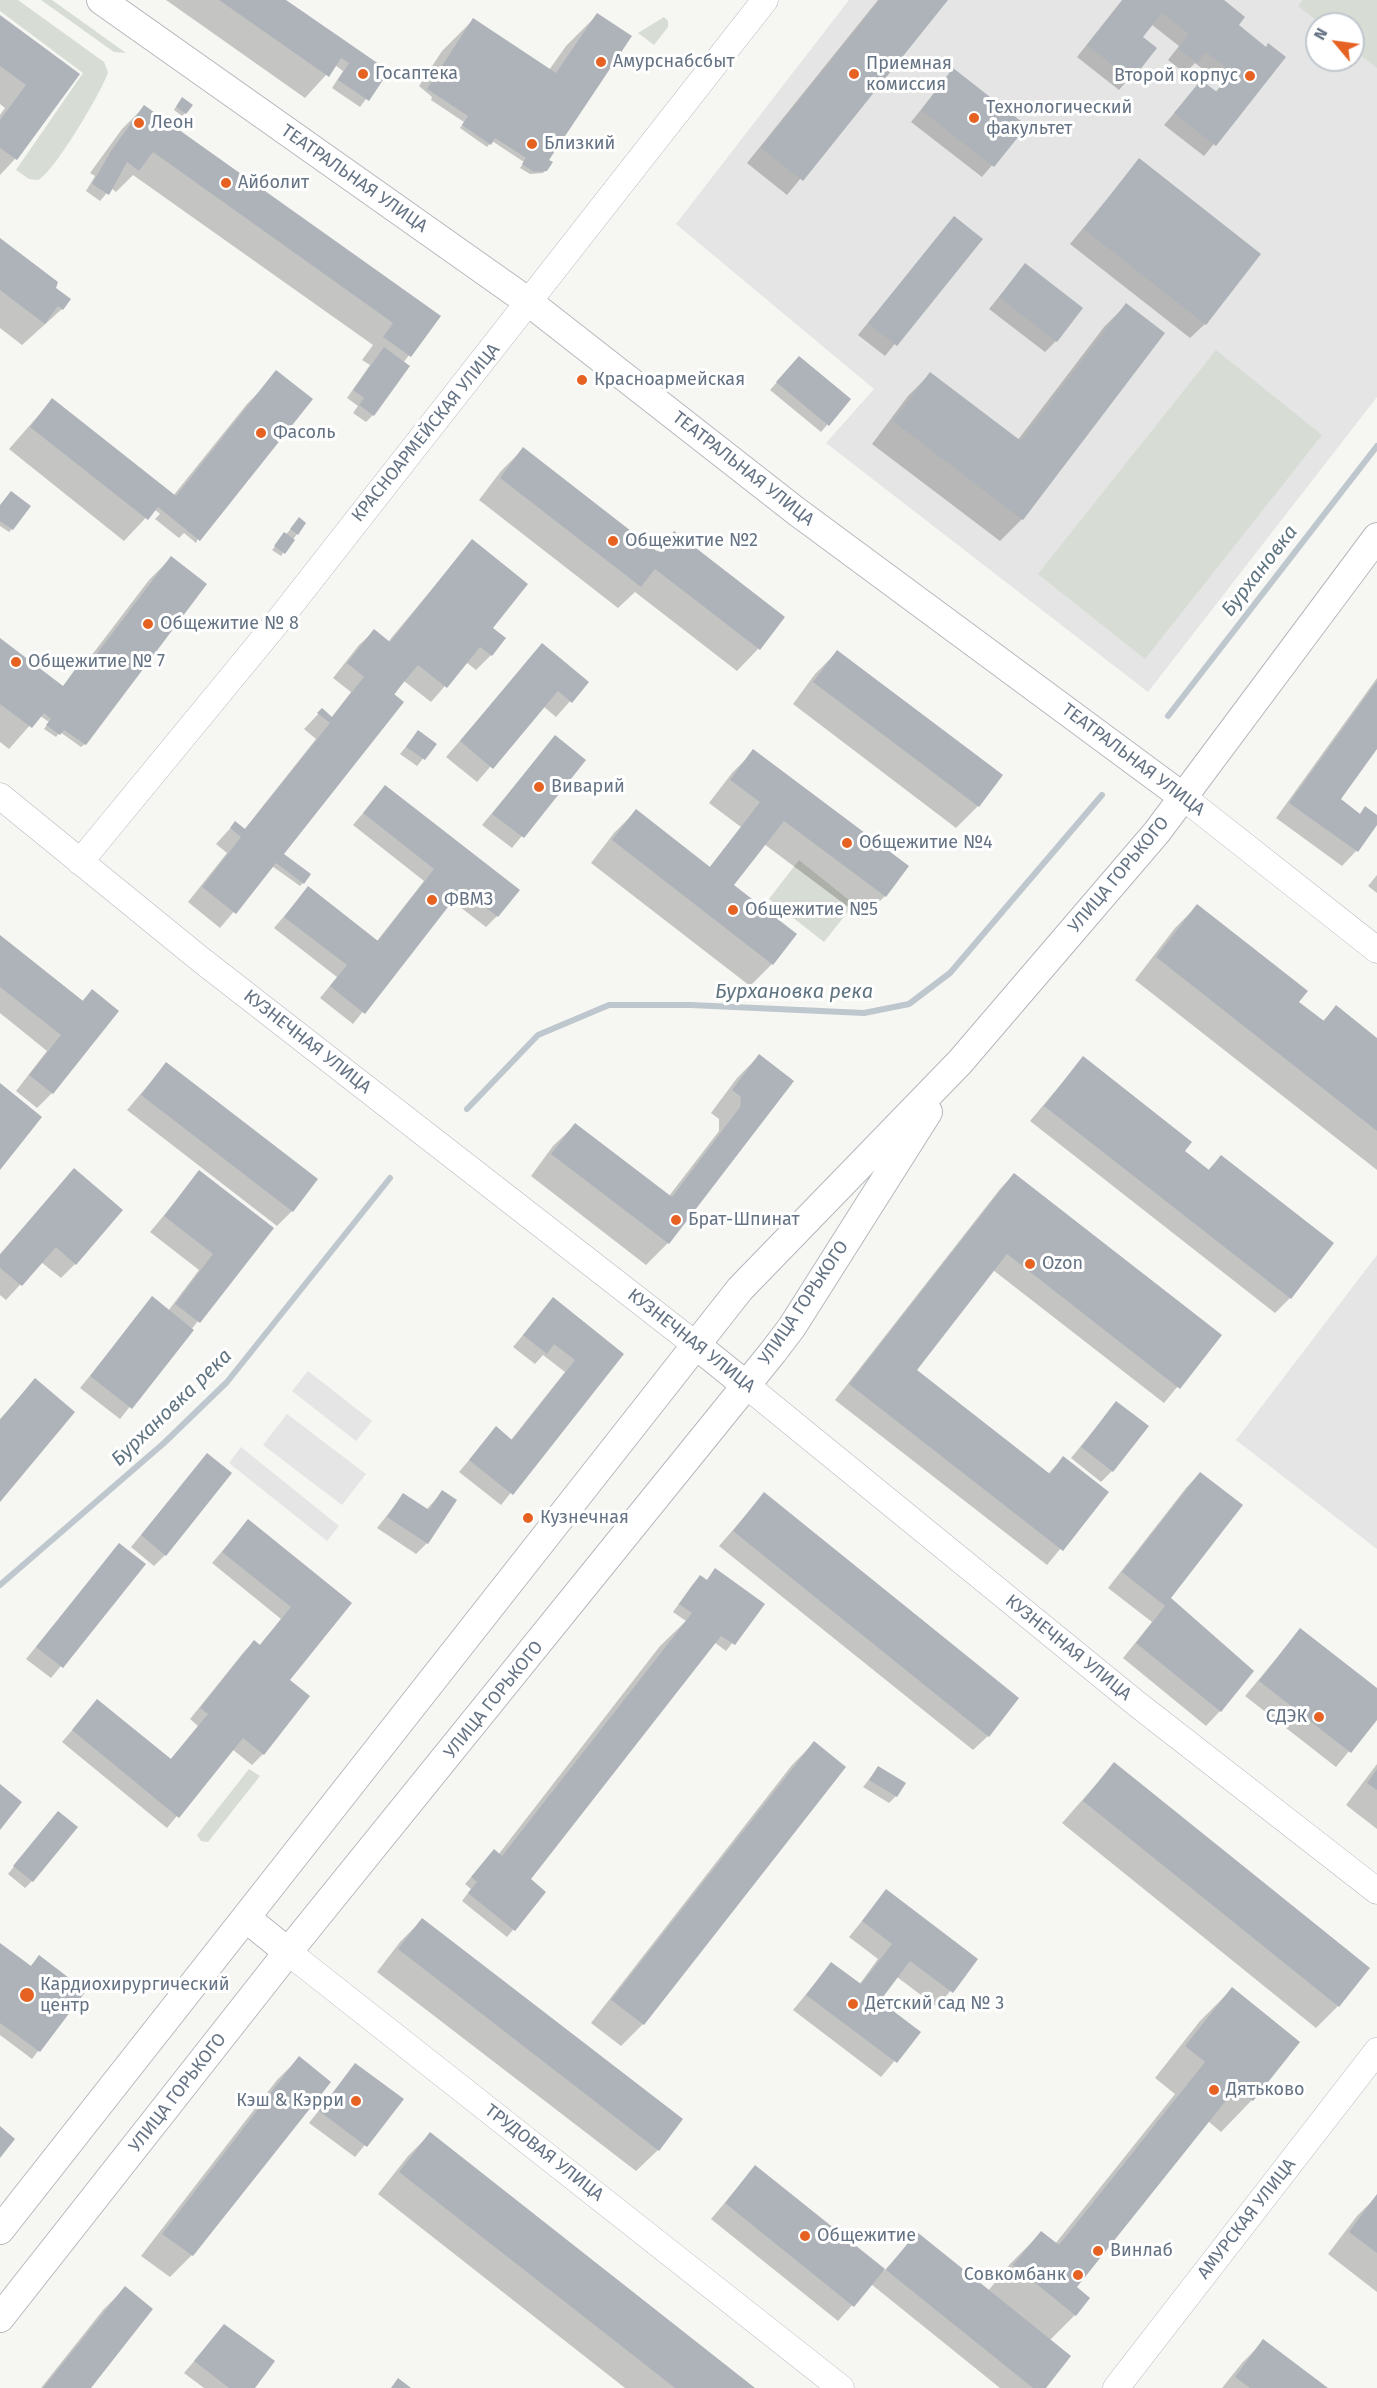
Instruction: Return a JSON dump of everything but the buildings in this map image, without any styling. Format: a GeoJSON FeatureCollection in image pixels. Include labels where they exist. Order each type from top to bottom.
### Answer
{"type":"FeatureCollection","features":[{"type":"Feature","properties":{"kind":"main road","name":"ТЕАТРАЛЬНАЯ УЛИЦА"},"geometry":{"type":"LineString","coordinates":[[101,0],[530,303],[778,498],[1184,796]]}},
{"type":"Feature","properties":{"kind":"main road","name":"УЛИЦА ГОРЬКОГО"},"geometry":{"type":"LineString","coordinates":[[0,2229],[740,1289],[960,1062],[1157,832],[1377,537]]}},
{"type":"Feature","properties":{"kind":"main road","name":"УЛИЦА ГОРЬКОГО"},"geometry":{"type":"LineString","coordinates":[[0,2318],[288,1952],[747,1386],[792,1327],[960,1062]]}},
{"type":"Feature","properties":{"kind":"main road","name":"КУЗНЕЧНАЯ УЛИЦА"},"geometry":{"type":"LineString","coordinates":[[696,1345],[747,1386]]}},
{"type":"Feature","properties":{"kind":"main road","name":"ТРУДОВАЯ УЛИЦА"},"geometry":{"type":"LineString","coordinates":[[246,1918],[288,1952]]}},
{"type":"Feature","properties":{"kind":"street","name":"КРАСНОАРМЕЙСКАЯ УЛИЦА"},"geometry":{"type":"LineString","coordinates":[[80,862],[279,620],[530,303],[765,0]]}},
{"type":"Feature","properties":{"kind":"street","name":"КУЗНЕЧНАЯ УЛИЦА"},"geometry":{"type":"LineString","coordinates":[[0,796],[80,862],[696,1345]]}},
{"type":"Feature","properties":{"kind":"street","name":"ТЕАТРАЛЬНАЯ УЛИЦА"},"geometry":{"type":"LineString","coordinates":[[1184,796],[1377,950]]}},
{"type":"Feature","properties":{"kind":"street","name":"КУЗНЕЧНАЯ УЛИЦА"},"geometry":{"type":"LineString","coordinates":[[747,1386],[1137,1704],[1377,1892]]}},
{"type":"Feature","properties":{"kind":"street","name":"ТРУДОВАЯ УЛИЦА"},"geometry":{"type":"LineString","coordinates":[[288,1952],[842,2388]]}},
{"type":"Feature","properties":{"kind":"street","name":"АМУРСКАЯ УЛИЦА"},"geometry":{"type":"LineString","coordinates":[[1116,2388],[1377,2050]]}},
{"type":"Feature","properties":{"kind":"shaded area"},"geometry":{"type":"Polygon","coordinates":[[[0,0],[18,0],[104,62],[108,72],[77,130],[55,163],[38,180],[29,179],[16,170],[83,73],[0,11],[0,0]]]}},
{"type":"Feature","properties":{"kind":"shaded area"},"geometry":{"type":"Polygon","coordinates":[[[41,0],[52,0],[126,53],[114,52],[41,0]]]}},
{"type":"Feature","properties":{"kind":"shaded area"},"geometry":{"type":"Polygon","coordinates":[[[849,0],[1377,0],[1377,397],[1148,692],[826,443],[874,389],[676,224],[849,0]]]}},
{"type":"Feature","properties":{"kind":"shaded area"},"geometry":{"type":"Polygon","coordinates":[[[1303,0],[1377,0],[1377,68],[1365,58],[1365,12],[1306,12],[1298,6],[1303,0]]]}},
{"type":"Feature","properties":{"kind":"shaded area"},"geometry":{"type":"Polygon","coordinates":[[[664,17],[668,21],[668,27],[654,45],[638,33],[664,17]]]}},
{"type":"Feature","properties":{"kind":"shaded area"},"geometry":{"type":"Polygon","coordinates":[[[1216,350],[1322,435],[1145,659],[1038,574],[1216,350]]]}},
{"type":"Feature","properties":{"kind":"shaded area"},"geometry":{"type":"Polygon","coordinates":[[[799,860],[854,904],[824,942],[769,899],[799,860]]]}},
{"type":"Feature","properties":{"kind":"shaded area"},"geometry":{"type":"Polygon","coordinates":[[[1377,1255],[1377,1549],[1236,1440],[1377,1255]]]}},
{"type":"Feature","properties":{"kind":"shaded area"},"geometry":{"type":"Polygon","coordinates":[[[308,1371],[372,1421],[356,1441],[292,1391],[308,1371]]]}},
{"type":"Feature","properties":{"kind":"shaded area"},"geometry":{"type":"Polygon","coordinates":[[[287,1414],[366,1474],[342,1505],[263,1445],[287,1414]]]}},
{"type":"Feature","properties":{"kind":"shaded area"},"geometry":{"type":"Polygon","coordinates":[[[241,1447],[339,1526],[327,1541],[229,1463],[241,1447]]]}},
{"type":"Feature","properties":{"kind":"shaded area"},"geometry":{"type":"Polygon","coordinates":[[[249,1769],[260,1776],[208,1842],[201,1841],[197,1835],[249,1769]]]}},
{"type":"Feature","properties":{"kind":"waterway","name":"Бурхановка"},"geometry":{"type":"LineString","coordinates":[[1168,716],[1377,446]]}},
{"type":"Feature","properties":{"kind":"waterway","name":"Бурхановка река"},"geometry":{"type":"LineString","coordinates":[[467,1109],[538,1035],[609,1005],[691,1005],[864,1013],[909,1004],[950,973],[1102,795]]}},
{"type":"Feature","properties":{"kind":"waterway","name":"Бурхановка река"},"geometry":{"type":"LineString","coordinates":[[0,1585],[164,1443],[227,1382],[390,1178]]}},
{"type":"Feature","properties":{"kind":"place","name":"Амурснабсбыт"},"geometry":{"type":"Point","coordinates":[601,62]}},
{"type":"Feature","properties":{"kind":"place","name":"Госаптека"},"geometry":{"type":"Point","coordinates":[363,74]}},
{"type":"Feature","properties":{"kind":"place","name":"Приемная комиссия"},"geometry":{"type":"Point","coordinates":[854,74]}},
{"type":"Feature","properties":{"kind":"place","name":"Второй корпус"},"geometry":{"type":"Point","coordinates":[1250,76]}},
{"type":"Feature","properties":{"kind":"place","name":"Технологический факультет"},"geometry":{"type":"Point","coordinates":[974,118]}},
{"type":"Feature","properties":{"kind":"place","name":"Леон"},"geometry":{"type":"Point","coordinates":[139,123]}},
{"type":"Feature","properties":{"kind":"place","name":"Близкий"},"geometry":{"type":"Point","coordinates":[532,144]}},
{"type":"Feature","properties":{"kind":"place","name":"Айболит"},"geometry":{"type":"Point","coordinates":[226,183]}},
{"type":"Feature","properties":{"kind":"place","name":"Красноармейская"},"geometry":{"type":"Point","coordinates":[582,380]}},
{"type":"Feature","properties":{"kind":"place","name":"Фасоль"},"geometry":{"type":"Point","coordinates":[261,433]}},
{"type":"Feature","properties":{"kind":"place","name":"Общежитие №2"},"geometry":{"type":"Point","coordinates":[613,541]}},
{"type":"Feature","properties":{"kind":"place","name":"Общежитие № 8"},"geometry":{"type":"Point","coordinates":[148,624]}},
{"type":"Feature","properties":{"kind":"place","name":"Общежитие № 7"},"geometry":{"type":"Point","coordinates":[16,662]}},
{"type":"Feature","properties":{"kind":"place","name":"Виварий"},"geometry":{"type":"Point","coordinates":[539,787]}},
{"type":"Feature","properties":{"kind":"place","name":"Общежитие №4"},"geometry":{"type":"Point","coordinates":[847,843]}},
{"type":"Feature","properties":{"kind":"place","name":"ФВМЗ"},"geometry":{"type":"Point","coordinates":[432,900]}},
{"type":"Feature","properties":{"kind":"place","name":"Общежитие №5"},"geometry":{"type":"Point","coordinates":[733,910]}},
{"type":"Feature","properties":{"kind":"place","name":"Брат-Шпинат"},"geometry":{"type":"Point","coordinates":[676,1220]}},
{"type":"Feature","properties":{"kind":"place","name":"Ozon"},"geometry":{"type":"Point","coordinates":[1030,1264]}},
{"type":"Feature","properties":{"kind":"place","name":"Кузнечная"},"geometry":{"type":"Point","coordinates":[528,1518]}},
{"type":"Feature","properties":{"kind":"place","name":"СДЭК"},"geometry":{"type":"Point","coordinates":[1319,1717]}},
{"type":"Feature","properties":{"kind":"place","name":"Кардиохирургический центр"},"geometry":{"type":"Point","coordinates":[27,1995]}},
{"type":"Feature","properties":{"kind":"place","name":"Детский сад № 3"},"geometry":{"type":"Point","coordinates":[853,2004]}},
{"type":"Feature","properties":{"kind":"place","name":"Дятьково"},"geometry":{"type":"Point","coordinates":[1214,2090]}},
{"type":"Feature","properties":{"kind":"place","name":"Кэш & Кэрри"},"geometry":{"type":"Point","coordinates":[356,2101]}},
{"type":"Feature","properties":{"kind":"place","name":"Общежитие"},"geometry":{"type":"Point","coordinates":[805,2236]}},
{"type":"Feature","properties":{"kind":"place","name":"Винлаб"},"geometry":{"type":"Point","coordinates":[1098,2251]}},
{"type":"Feature","properties":{"kind":"place","name":"Совкомбанк"},"geometry":{"type":"Point","coordinates":[1078,2275]}}]}
